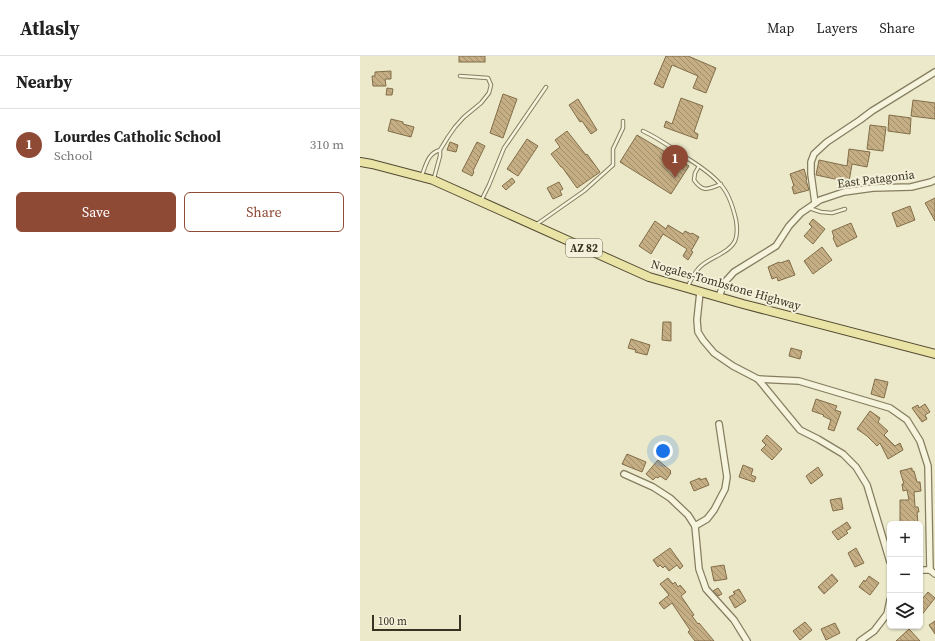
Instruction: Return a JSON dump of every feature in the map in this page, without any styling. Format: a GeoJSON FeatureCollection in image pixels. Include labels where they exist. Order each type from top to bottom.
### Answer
{"type":"FeatureCollection","features":[{"type":"Feature","properties":{"kind":"main road","name":"Nogales-Tombstone Highway"},"geometry":{"type":"LineString","coordinates":[[360,162],[433,180],[649,277],[700,292],[935,354]]}},
{"type":"Feature","properties":{"kind":"street"},"geometry":{"type":"LineString","coordinates":[[815,203],[810,174],[811,162],[814,154],[827,142],[872,111],[935,72]]}},
{"type":"Feature","properties":{"kind":"street","name":"East Patagonia"},"geometry":{"type":"LineString","coordinates":[[719,297],[724,283],[734,272],[776,246],[789,226],[809,207],[820,200],[844,192],[873,188],[911,187],[935,180]]}},
{"type":"Feature","properties":{"kind":"street"},"geometry":{"type":"LineString","coordinates":[[700,292],[697,320],[698,332],[714,353],[733,366],[758,379],[800,430],[843,454],[856,467],[867,486],[888,557]]}},
{"type":"Feature","properties":{"kind":"street"},"geometry":{"type":"LineString","coordinates":[[758,379],[799,381],[890,408],[907,420],[920,441],[928,466],[932,572]]}},
{"type":"Feature","properties":{"kind":"street"},"geometry":{"type":"LineString","coordinates":[[695,526],[707,519],[714,510],[725,489],[727,477],[719,424]]}},
{"type":"Feature","properties":{"kind":"street"},"geometry":{"type":"LineString","coordinates":[[624,474],[653,487],[670,498],[688,515],[695,526],[699,569],[706,589],[734,620],[747,641]]}},
{"type":"Feature","properties":{"kind":"street"},"geometry":{"type":"LineString","coordinates":[[860,641],[874,631],[887,614]]}},
{"type":"Feature","properties":{"kind":"lane"},"geometry":{"type":"LineString","coordinates":[[433,180],[440,156],[440,150],[455,127],[480,103],[489,92],[491,85],[488,78],[460,76]]}},
{"type":"Feature","properties":{"kind":"lane"},"geometry":{"type":"LineString","coordinates":[[480,201],[489,185],[504,148],[546,87]]}},
{"type":"Feature","properties":{"kind":"lane"},"geometry":{"type":"LineString","coordinates":[[535,226],[584,191],[613,165],[613,149],[623,128],[622,121]]}},
{"type":"Feature","properties":{"kind":"lane"},"geometry":{"type":"LineString","coordinates":[[643,131],[699,166],[721,184],[728,195],[734,212],[737,228],[735,240],[728,248],[700,266],[695,272],[687,288]]}},
{"type":"Feature","properties":{"kind":"lane"},"geometry":{"type":"LineString","coordinates":[[421,177],[427,160],[434,152],[440,150]]}},
{"type":"Feature","properties":{"kind":"lane"},"geometry":{"type":"LineString","coordinates":[[699,166],[695,173],[694,180],[698,186],[704,189],[712,188],[721,184]]}},
{"type":"Feature","properties":{"kind":"lane"},"geometry":{"type":"LineString","coordinates":[[809,207],[821,212],[832,214],[846,209]]}},
{"type":"Feature","properties":{"kind":"building"},"geometry":{"type":"Polygon","coordinates":[[[459,56],[485,56],[485,62],[459,62],[459,56]]]}},
{"type":"Feature","properties":{"kind":"building"},"geometry":{"type":"Polygon","coordinates":[[[666,56],[688,56],[716,68],[706,93],[693,88],[698,76],[672,65],[663,88],[654,84],[666,56]]]}},
{"type":"Feature","properties":{"kind":"building"},"geometry":{"type":"Polygon","coordinates":[[[391,71],[391,79],[385,79],[386,86],[373,86],[372,76],[375,76],[375,72],[391,71]]]}},
{"type":"Feature","properties":{"kind":"building"},"geometry":{"type":"Polygon","coordinates":[[[387,88],[393,89],[392,95],[386,95],[387,88]]]}},
{"type":"Feature","properties":{"kind":"building"},"geometry":{"type":"Polygon","coordinates":[[[503,94],[517,99],[503,138],[490,133],[503,94]]]}},
{"type":"Feature","properties":{"kind":"building"},"geometry":{"type":"Polygon","coordinates":[[[681,98],[703,106],[694,132],[698,134],[697,139],[664,127],[666,121],[672,124],[681,98]]]}},
{"type":"Feature","properties":{"kind":"building"},"geometry":{"type":"Polygon","coordinates":[[[578,99],[597,130],[591,134],[582,121],[580,122],[569,105],[578,99]]]}},
{"type":"Feature","properties":{"kind":"building"},"geometry":{"type":"Polygon","coordinates":[[[913,100],[935,103],[935,119],[911,116],[913,100]]]}},
{"type":"Feature","properties":{"kind":"building"},"geometry":{"type":"Polygon","coordinates":[[[889,115],[911,118],[910,134],[888,131],[889,115]]]}},
{"type":"Feature","properties":{"kind":"building"},"geometry":{"type":"Polygon","coordinates":[[[391,119],[414,127],[411,137],[388,131],[391,119]]]}},
{"type":"Feature","properties":{"kind":"building"},"geometry":{"type":"Polygon","coordinates":[[[870,125],[886,127],[883,151],[867,149],[870,125]]]}},
{"type":"Feature","properties":{"kind":"building"},"geometry":{"type":"Polygon","coordinates":[[[567,131],[600,172],[577,188],[551,154],[560,147],[555,140],[567,131]]]}},
{"type":"Feature","properties":{"kind":"building"},"geometry":{"type":"Polygon","coordinates":[[[637,135],[689,166],[671,194],[620,162],[637,135]]]}},
{"type":"Feature","properties":{"kind":"building"},"geometry":{"type":"Polygon","coordinates":[[[527,139],[538,146],[518,176],[507,169],[527,139]]]}},
{"type":"Feature","properties":{"kind":"building"},"geometry":{"type":"Polygon","coordinates":[[[450,142],[458,145],[456,152],[447,150],[450,142]]]}},
{"type":"Feature","properties":{"kind":"building"},"geometry":{"type":"Polygon","coordinates":[[[477,142],[485,146],[472,176],[462,171],[477,142]]]}},
{"type":"Feature","properties":{"kind":"building"},"geometry":{"type":"Polygon","coordinates":[[[849,149],[870,152],[867,167],[852,164],[849,182],[816,175],[819,160],[847,166],[849,149]]]}},
{"type":"Feature","properties":{"kind":"building"},"geometry":{"type":"Polygon","coordinates":[[[804,169],[809,190],[794,194],[792,187],[794,186],[790,174],[804,169]]]}},
{"type":"Feature","properties":{"kind":"building"},"geometry":{"type":"Polygon","coordinates":[[[512,178],[515,182],[506,190],[502,186],[512,178]]]}},
{"type":"Feature","properties":{"kind":"building"},"geometry":{"type":"Polygon","coordinates":[[[559,182],[563,189],[560,191],[562,195],[553,199],[547,188],[559,182]]]}},
{"type":"Feature","properties":{"kind":"building"},"geometry":{"type":"Polygon","coordinates":[[[935,198],[935,221],[925,203],[935,198]]]}},
{"type":"Feature","properties":{"kind":"building"},"geometry":{"type":"Polygon","coordinates":[[[910,206],[915,220],[897,227],[892,213],[910,206]]]}},
{"type":"Feature","properties":{"kind":"building"},"geometry":{"type":"Polygon","coordinates":[[[813,219],[825,229],[813,244],[804,236],[812,227],[809,224],[813,219]]]}},
{"type":"Feature","properties":{"kind":"building"},"geometry":{"type":"Polygon","coordinates":[[[655,221],[666,229],[668,225],[683,234],[685,231],[699,237],[688,260],[683,256],[687,249],[663,234],[651,254],[639,246],[655,221]]]}},
{"type":"Feature","properties":{"kind":"building"},"geometry":{"type":"Polygon","coordinates":[[[851,223],[857,237],[837,247],[832,231],[851,223]]]}},
{"type":"Feature","properties":{"kind":"building"},"geometry":{"type":"Polygon","coordinates":[[[822,247],[832,260],[813,274],[804,261],[822,247]]]}},
{"type":"Feature","properties":{"kind":"building"},"geometry":{"type":"Polygon","coordinates":[[[789,260],[795,275],[778,281],[777,277],[772,279],[768,267],[779,262],[789,260]]]}},
{"type":"Feature","properties":{"kind":"building"},"geometry":{"type":"Polygon","coordinates":[[[663,322],[671,322],[671,341],[662,340],[663,322]]]}},
{"type":"Feature","properties":{"kind":"building"},"geometry":{"type":"Polygon","coordinates":[[[631,339],[650,345],[647,355],[635,352],[636,350],[628,348],[631,339]]]}},
{"type":"Feature","properties":{"kind":"building"},"geometry":{"type":"Polygon","coordinates":[[[791,348],[802,351],[800,359],[789,356],[791,348]]]}},
{"type":"Feature","properties":{"kind":"building"},"geometry":{"type":"Polygon","coordinates":[[[875,379],[888,382],[884,398],[871,394],[875,379]]]}},
{"type":"Feature","properties":{"kind":"building"},"geometry":{"type":"Polygon","coordinates":[[[816,399],[837,406],[835,410],[841,412],[834,431],[828,429],[831,420],[823,416],[824,415],[812,411],[816,399]]]}},
{"type":"Feature","properties":{"kind":"building"},"geometry":{"type":"Polygon","coordinates":[[[925,404],[930,412],[925,415],[927,419],[922,422],[912,408],[918,405],[919,408],[925,404]]]}},
{"type":"Feature","properties":{"kind":"building"},"geometry":{"type":"Polygon","coordinates":[[[870,411],[880,418],[878,422],[888,431],[884,435],[895,446],[900,443],[903,450],[888,459],[880,443],[877,446],[857,429],[870,411]]]}},
{"type":"Feature","properties":{"kind":"building"},"geometry":{"type":"Polygon","coordinates":[[[767,435],[782,449],[772,460],[761,450],[766,445],[762,441],[767,435]]]}},
{"type":"Feature","properties":{"kind":"building"},"geometry":{"type":"Polygon","coordinates":[[[627,454],[646,462],[642,472],[622,464],[627,454]]]}},
{"type":"Feature","properties":{"kind":"building"},"geometry":{"type":"Polygon","coordinates":[[[658,460],[671,471],[666,480],[660,476],[653,480],[646,474],[658,460]]]}},
{"type":"Feature","properties":{"kind":"building"},"geometry":{"type":"Polygon","coordinates":[[[743,465],[753,469],[751,475],[756,477],[754,482],[739,477],[743,465]]]}},
{"type":"Feature","properties":{"kind":"building"},"geometry":{"type":"Polygon","coordinates":[[[818,467],[823,475],[811,484],[806,476],[818,467]]]}},
{"type":"Feature","properties":{"kind":"building"},"geometry":{"type":"Polygon","coordinates":[[[912,468],[917,482],[920,482],[921,491],[914,492],[915,507],[918,507],[919,512],[917,512],[918,521],[900,521],[900,500],[909,500],[907,490],[903,491],[902,484],[904,484],[900,471],[912,468]]]}},
{"type":"Feature","properties":{"kind":"building"},"geometry":{"type":"Polygon","coordinates":[[[700,478],[700,480],[706,478],[709,485],[694,491],[690,482],[700,478]]]}},
{"type":"Feature","properties":{"kind":"building"},"geometry":{"type":"Polygon","coordinates":[[[841,498],[843,509],[833,511],[830,500],[841,498]]]}},
{"type":"Feature","properties":{"kind":"building"},"geometry":{"type":"Polygon","coordinates":[[[847,522],[851,528],[846,531],[848,533],[838,540],[832,532],[847,522]]]}},
{"type":"Feature","properties":{"kind":"building"},"geometry":{"type":"Polygon","coordinates":[[[670,548],[683,566],[680,569],[677,565],[669,571],[665,566],[663,568],[660,565],[658,567],[653,560],[670,548]]]}},
{"type":"Feature","properties":{"kind":"building"},"geometry":{"type":"Polygon","coordinates":[[[856,548],[864,563],[855,567],[848,553],[856,548]]]}},
{"type":"Feature","properties":{"kind":"building"},"geometry":{"type":"Polygon","coordinates":[[[724,565],[727,579],[714,581],[711,567],[724,565]]]}},
{"type":"Feature","properties":{"kind":"building"},"geometry":{"type":"Polygon","coordinates":[[[832,574],[838,581],[824,594],[818,587],[832,574]]]}},
{"type":"Feature","properties":{"kind":"building"},"geometry":{"type":"Polygon","coordinates":[[[869,576],[879,583],[870,595],[859,587],[869,576]]]}},
{"type":"Feature","properties":{"kind":"building"},"geometry":{"type":"Polygon","coordinates":[[[668,578],[673,584],[675,582],[678,587],[680,585],[686,592],[681,596],[694,615],[692,616],[714,641],[695,641],[688,632],[690,630],[672,603],[664,609],[659,603],[669,595],[660,584],[668,578]]]}},
{"type":"Feature","properties":{"kind":"building"},"geometry":{"type":"Polygon","coordinates":[[[718,588],[722,594],[718,596],[713,591],[718,588]]]}},
{"type":"Feature","properties":{"kind":"building"},"geometry":{"type":"Polygon","coordinates":[[[739,589],[746,601],[735,608],[729,597],[735,594],[733,592],[739,589]]]}},
{"type":"Feature","properties":{"kind":"building"},"geometry":{"type":"Polygon","coordinates":[[[928,592],[935,598],[923,613],[923,598],[928,592]]]}},
{"type":"Feature","properties":{"kind":"building"},"geometry":{"type":"Polygon","coordinates":[[[935,621],[935,634],[929,625],[935,621]]]}},
{"type":"Feature","properties":{"kind":"building"},"geometry":{"type":"Polygon","coordinates":[[[805,622],[812,630],[800,640],[793,631],[805,622]]]}},
{"type":"Feature","properties":{"kind":"building"},"geometry":{"type":"Polygon","coordinates":[[[835,623],[840,633],[826,640],[821,629],[835,623]]]}},
{"type":"Feature","properties":{"kind":"building"},"geometry":{"type":"Polygon","coordinates":[[[909,629],[920,641],[896,641],[909,629]]]}},
{"type":"Feature","properties":{"kind":"place","name":"Lourdes Catholic School"},"geometry":{"type":"Point","coordinates":[675,178]}}]}
